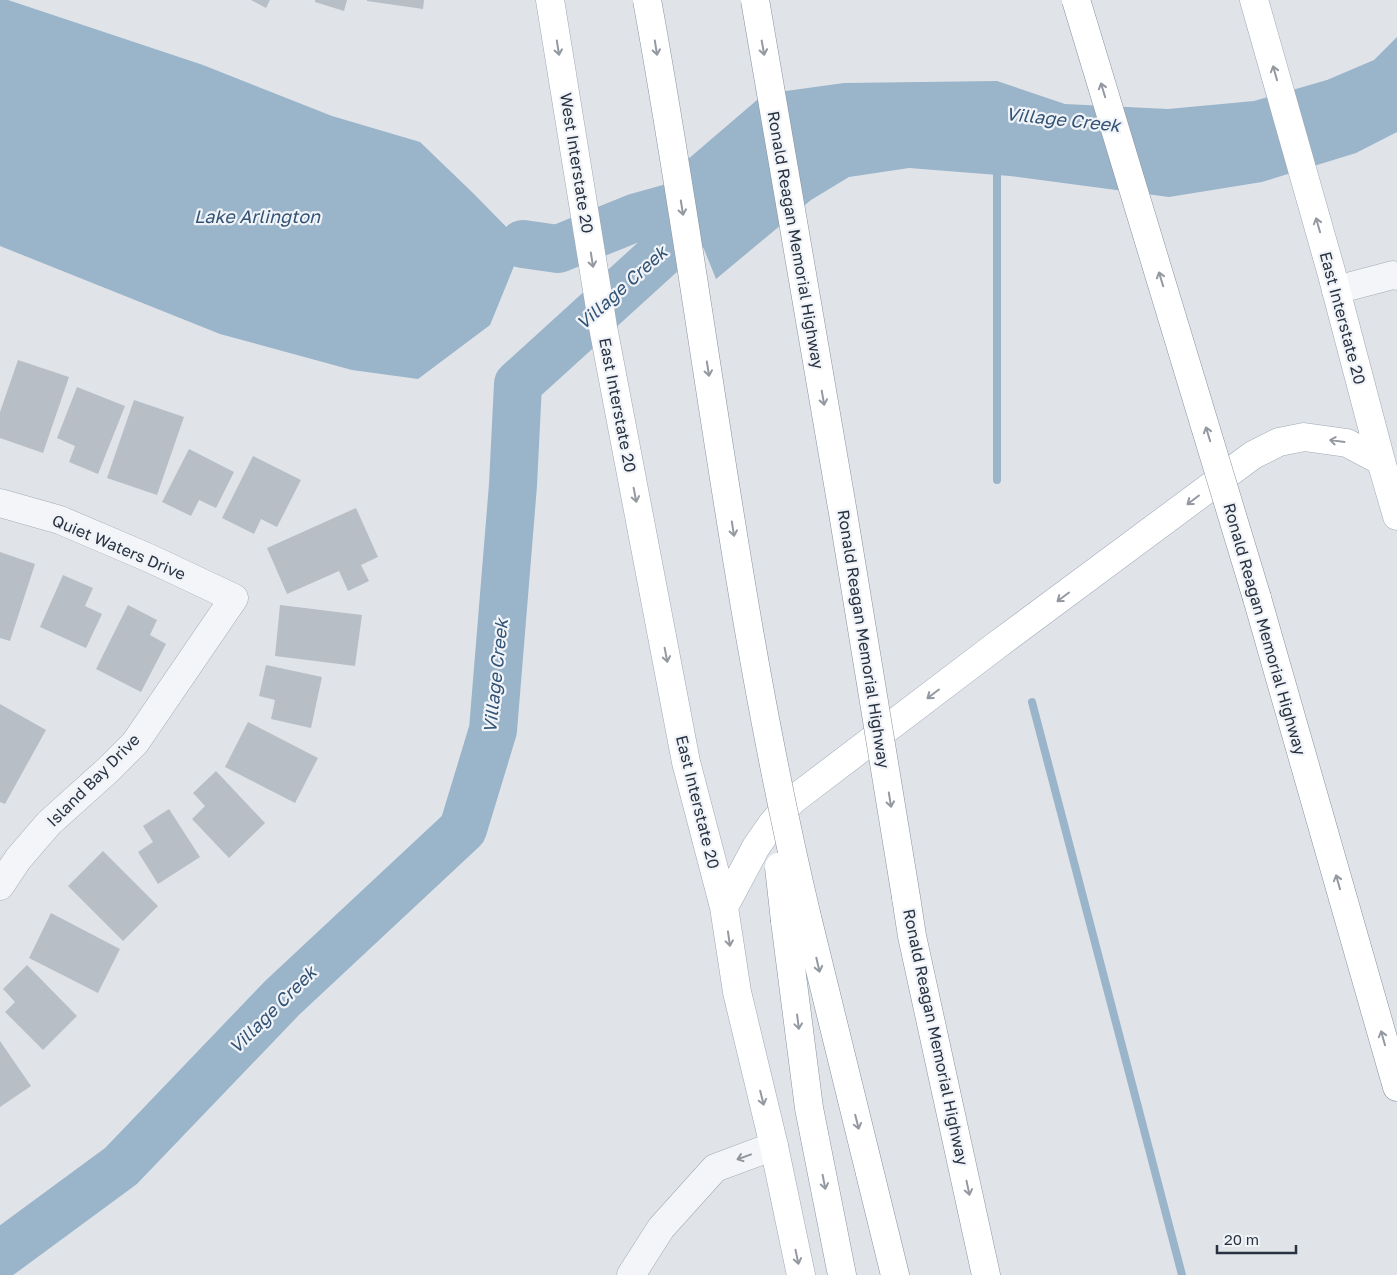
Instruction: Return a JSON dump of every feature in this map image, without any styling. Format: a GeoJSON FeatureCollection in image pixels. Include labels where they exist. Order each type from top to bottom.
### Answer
{"type":"FeatureCollection","features":[{"type":"Feature","properties":{"kind":"main road","name":"West Interstate 20"},"geometry":{"type":"LineString","coordinates":[[550,0],[603,327]]}},
{"type":"Feature","properties":{"kind":"main road"},"geometry":{"type":"LineString","coordinates":[[647,0],[702,328],[750,642],[788,840],[796,919],[809,1108],[842,1275]]}},
{"type":"Feature","properties":{"kind":"main road","name":"Ronald Reagan Memorial Highway"},"geometry":{"type":"LineString","coordinates":[[755,0],[843,513],[912,936],[986,1275]]}},
{"type":"Feature","properties":{"kind":"main road","name":"Ronald Reagan Memorial Highway"},"geometry":{"type":"LineString","coordinates":[[1076,0],[1257,598],[1397,1086]]}},
{"type":"Feature","properties":{"kind":"main road","name":"East Interstate 20"},"geometry":{"type":"LineString","coordinates":[[1254,0],[1334,281],[1397,516]]}},
{"type":"Feature","properties":{"kind":"main road","name":"East Interstate 20"},"geometry":{"type":"LineString","coordinates":[[603,327],[686,762],[724,907],[737,992],[774,1146],[801,1275]]}},
{"type":"Feature","properties":{"kind":"main road"},"geometry":{"type":"LineString","coordinates":[[724,907],[756,847],[772,824],[793,800],[997,645],[1253,455],[1279,442],[1304,437],[1347,443],[1381,461]]}},
{"type":"Feature","properties":{"kind":"main road"},"geometry":{"type":"LineString","coordinates":[[796,919],[896,1275]]}},
{"type":"Feature","properties":{"kind":"street"},"geometry":{"type":"LineString","coordinates":[[1334,281],[1392,274],[1397,276]]}},
{"type":"Feature","properties":{"kind":"street","name":"Quiet Waters Drive"},"geometry":{"type":"LineString","coordinates":[[0,503],[60,520],[149,558],[234,598]]}},
{"type":"Feature","properties":{"kind":"street","name":"Island Bay Drive"},"geometry":{"type":"LineString","coordinates":[[0,886],[9,856],[49,823],[135,743],[234,598]]}},
{"type":"Feature","properties":{"kind":"street"},"geometry":{"type":"LineString","coordinates":[[631,1275],[661,1228],[714,1168],[774,1146]]}},
{"type":"Feature","properties":{"kind":"water","name":"Lake Arlington"},"geometry":{"type":"Polygon","coordinates":[[[0,0],[8,0],[203,65],[332,116],[420,142],[523,244],[490,325],[418,379],[352,370],[220,334],[0,246],[0,0]]]}},
{"type":"Feature","properties":{"kind":"water"},"geometry":{"type":"Polygon","coordinates":[[[1397,37],[1397,132],[1356,153],[1262,182],[1169,197],[1010,176],[909,168],[849,177],[811,200],[716,279],[673,172],[764,94],[844,83],[997,81],[1065,104],[1168,109],[1254,101],[1327,80],[1374,60],[1397,37]]]}},
{"type":"Feature","properties":{"kind":"building"},"geometry":{"type":"Polygon","coordinates":[[[251,0],[270,0],[266,8],[251,0]]]}},
{"type":"Feature","properties":{"kind":"building"},"geometry":{"type":"Polygon","coordinates":[[[315,0],[347,0],[344,11],[315,2],[315,0]]]}},
{"type":"Feature","properties":{"kind":"building"},"geometry":{"type":"Polygon","coordinates":[[[367,0],[424,0],[423,9],[367,0]]]}},
{"type":"Feature","properties":{"kind":"building"},"geometry":{"type":"Polygon","coordinates":[[[18,360],[69,377],[43,453],[0,438],[0,412],[18,360]]]}},
{"type":"Feature","properties":{"kind":"building"},"geometry":{"type":"Polygon","coordinates":[[[77,387],[125,406],[98,474],[69,462],[75,446],[57,438],[77,387]]]}},
{"type":"Feature","properties":{"kind":"building"},"geometry":{"type":"Polygon","coordinates":[[[134,400],[184,417],[157,495],[107,478],[134,400]]]}},
{"type":"Feature","properties":{"kind":"building"},"geometry":{"type":"Polygon","coordinates":[[[189,449],[234,472],[216,508],[199,500],[191,516],[162,502],[189,449]]]}},
{"type":"Feature","properties":{"kind":"building"},"geometry":{"type":"Polygon","coordinates":[[[253,456],[301,480],[277,527],[261,519],[254,534],[222,518],[253,456]]]}},
{"type":"Feature","properties":{"kind":"building"},"geometry":{"type":"Polygon","coordinates":[[[356,508],[378,557],[361,565],[369,581],[348,591],[339,571],[287,594],[267,548],[356,508]]]}},
{"type":"Feature","properties":{"kind":"building"},"geometry":{"type":"Polygon","coordinates":[[[0,552],[35,564],[10,641],[0,638],[0,552]]]}},
{"type":"Feature","properties":{"kind":"building"},"geometry":{"type":"Polygon","coordinates":[[[63,575],[93,588],[85,606],[102,614],[86,648],[40,627],[63,575]]]}},
{"type":"Feature","properties":{"kind":"building"},"geometry":{"type":"Polygon","coordinates":[[[128,605],[157,620],[150,635],[166,644],[141,692],[96,669],[128,605]]]}},
{"type":"Feature","properties":{"kind":"building"},"geometry":{"type":"Polygon","coordinates":[[[280,605],[362,615],[355,666],[275,656],[280,605]]]}},
{"type":"Feature","properties":{"kind":"building"},"geometry":{"type":"Polygon","coordinates":[[[266,665],[322,677],[311,728],[271,719],[275,700],[259,696],[266,665]]]}},
{"type":"Feature","properties":{"kind":"building"},"geometry":{"type":"Polygon","coordinates":[[[0,704],[46,730],[5,804],[0,802],[0,704]]]}},
{"type":"Feature","properties":{"kind":"building"},"geometry":{"type":"Polygon","coordinates":[[[248,722],[318,758],[295,803],[225,767],[248,722]]]}},
{"type":"Feature","properties":{"kind":"building"},"geometry":{"type":"Polygon","coordinates":[[[216,771],[265,823],[229,858],[192,819],[205,806],[193,793],[216,771]]]}},
{"type":"Feature","properties":{"kind":"building"},"geometry":{"type":"Polygon","coordinates":[[[169,809],[200,857],[158,884],[138,852],[153,842],[143,826],[169,809]]]}},
{"type":"Feature","properties":{"kind":"building"},"geometry":{"type":"Polygon","coordinates":[[[103,851],[158,906],[123,941],[68,886],[103,851]]]}},
{"type":"Feature","properties":{"kind":"building"},"geometry":{"type":"Polygon","coordinates":[[[51,913],[120,949],[98,993],[29,958],[51,913]]]}},
{"type":"Feature","properties":{"kind":"building"},"geometry":{"type":"Polygon","coordinates":[[[27,965],[77,1016],[43,1050],[5,1012],[15,1002],[3,989],[27,965]]]}},
{"type":"Feature","properties":{"kind":"building"},"geometry":{"type":"Polygon","coordinates":[[[0,1041],[31,1086],[0,1107],[0,1041]]]}},
{"type":"Feature","properties":{"kind":"waterway"},"geometry":{"type":"LineString","coordinates":[[997,164],[997,480]]}},
{"type":"Feature","properties":{"kind":"waterway","name":"Village Creek"},"geometry":{"type":"LineString","coordinates":[[523,244],[558,249],[637,217],[723,193]]}},
{"type":"Feature","properties":{"kind":"waterway","name":"Village Creek"},"geometry":{"type":"LineString","coordinates":[[0,1255],[121,1166],[282,998],[463,829],[493,730],[513,485],[518,384],[720,199]]}},
{"type":"Feature","properties":{"kind":"waterway"},"geometry":{"type":"LineString","coordinates":[[1032,702],[1182,1275]]}}]}
